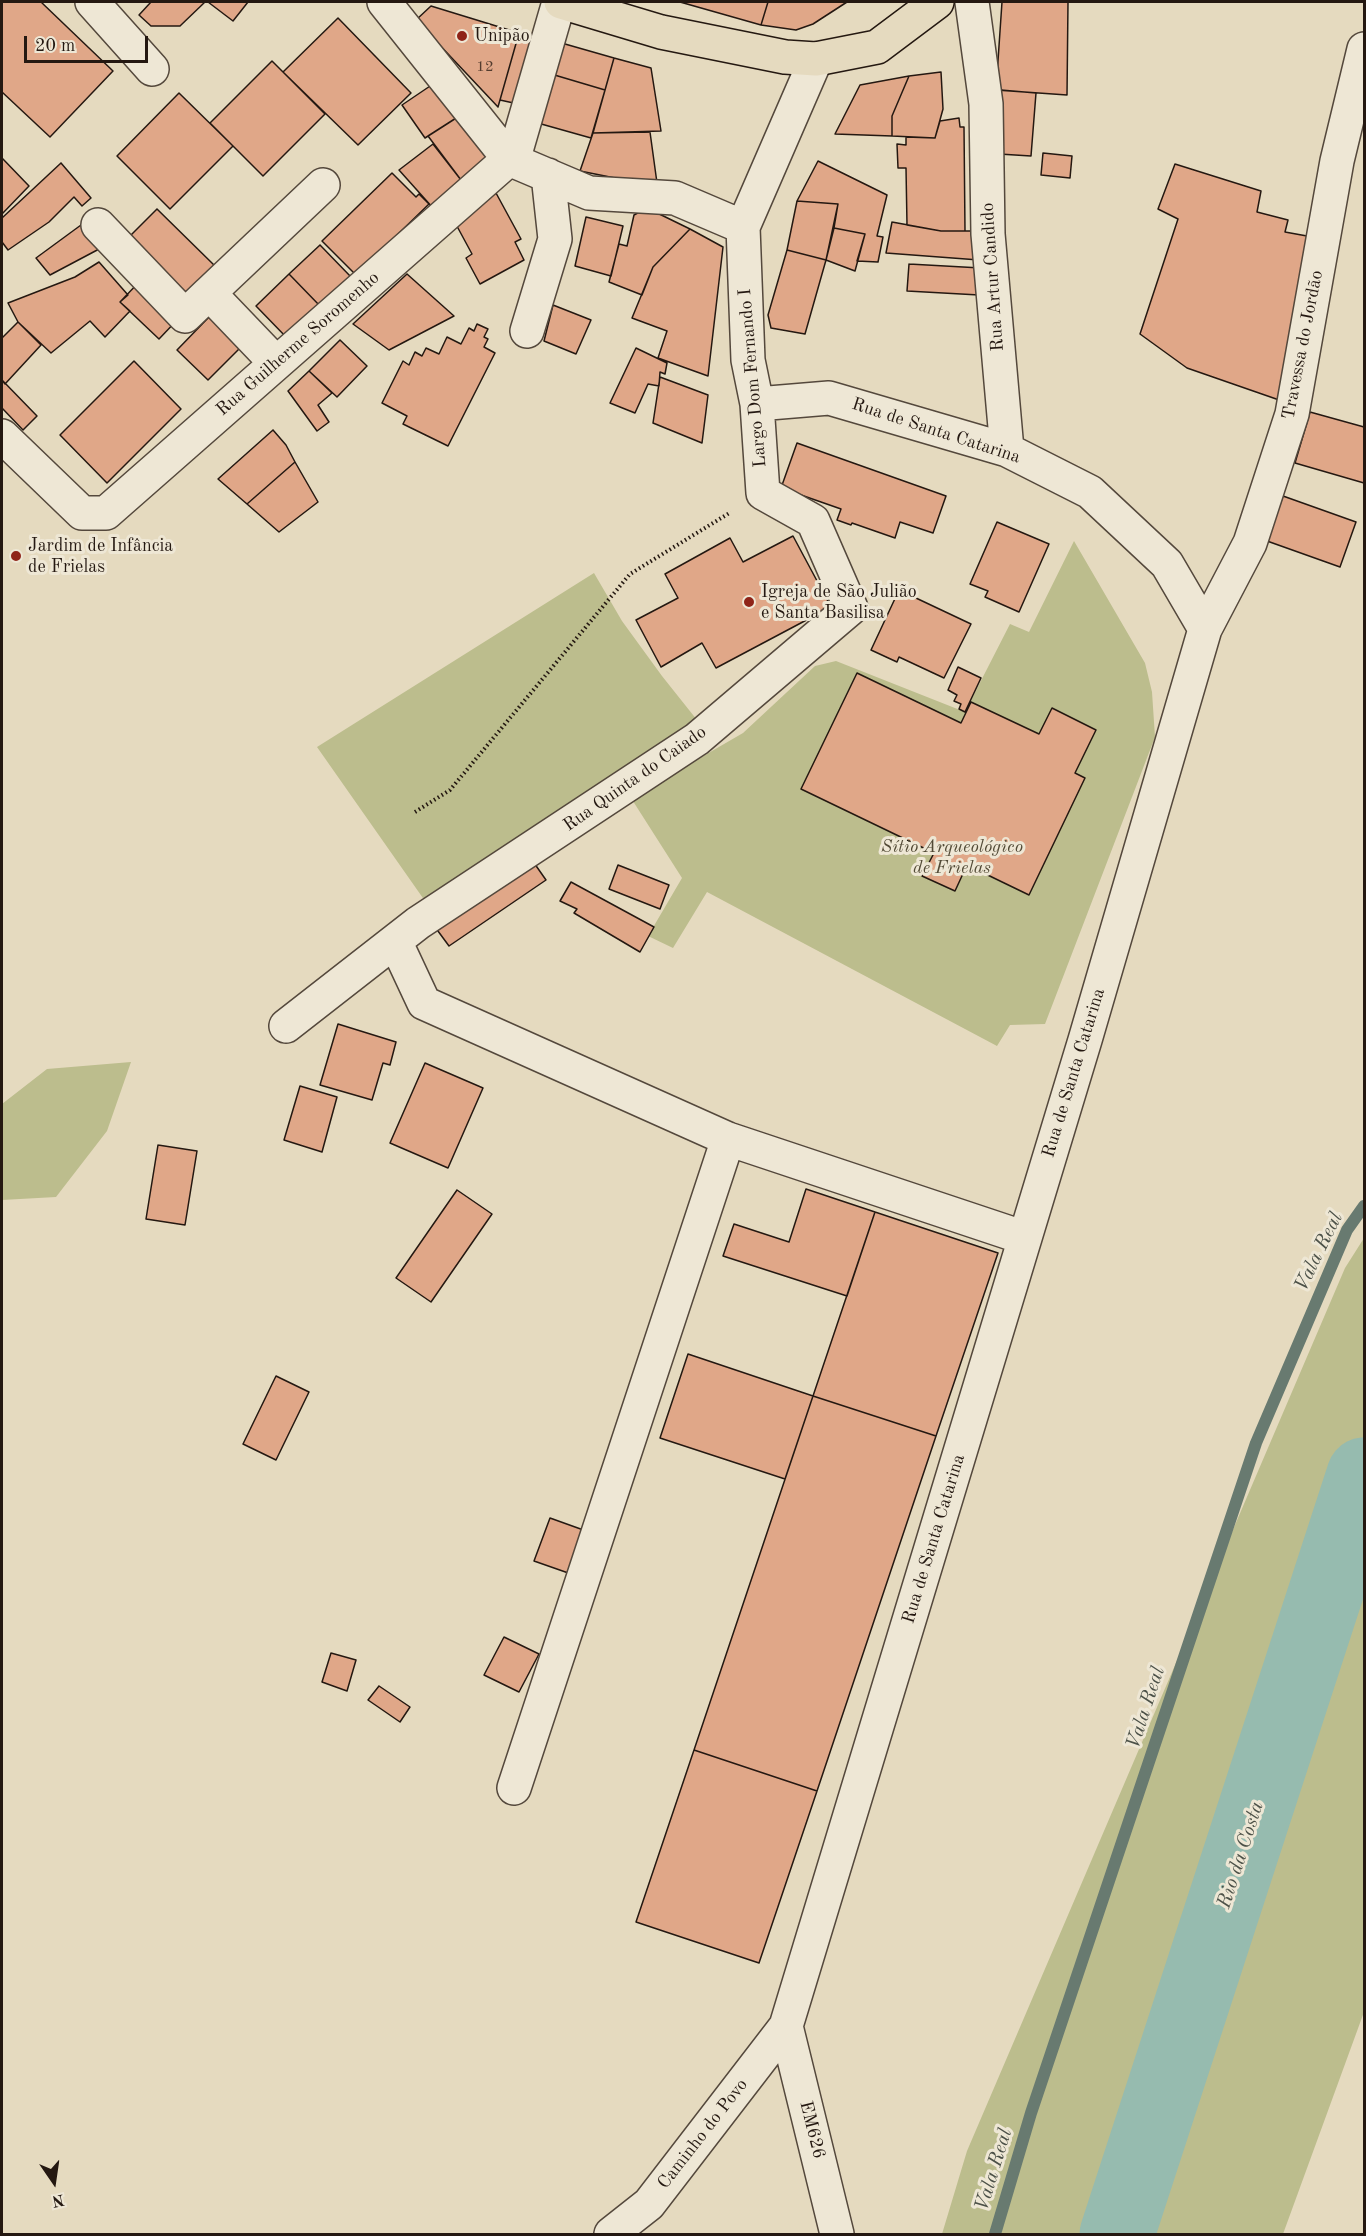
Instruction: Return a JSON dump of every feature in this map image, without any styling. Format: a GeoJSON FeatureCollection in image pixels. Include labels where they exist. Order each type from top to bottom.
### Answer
{"type":"FeatureCollection","features":[{"type":"Feature","properties":{"kind":"main road"},"geometry":{"type":"LineString","coordinates":[[560,2],[661,32],[785,57],[816,59],[877,47],[937,2]]}},
{"type":"Feature","properties":{"kind":"street"},"geometry":{"type":"LineString","coordinates":[[92,2],[152,69]]}},
{"type":"Feature","properties":{"kind":"street"},"geometry":{"type":"LineString","coordinates":[[384,2],[511,160],[589,193],[675,198],[743,227],[816,59]]}},
{"type":"Feature","properties":{"kind":"street"},"geometry":{"type":"LineString","coordinates":[[511,160],[560,2]]}},
{"type":"Feature","properties":{"kind":"street","name":"Rua Artur Candido"},"geometry":{"type":"LineString","coordinates":[[972,2],[986,104],[988,234],[1008,450]]}},
{"type":"Feature","properties":{"kind":"street","name":"Travessa do Jordão"},"geometry":{"type":"LineString","coordinates":[[1205,629],[1250,543],[1292,414],[1337,161],[1365,49]]}},
{"type":"Feature","properties":{"kind":"street","name":"Rua Guilherme Soromenho"},"geometry":{"type":"LineString","coordinates":[[2,436],[82,513],[106,513],[511,160]]}},
{"type":"Feature","properties":{"kind":"street"},"geometry":{"type":"LineString","coordinates":[[527,331],[555,239],[548,175]]}},
{"type":"Feature","properties":{"kind":"street"},"geometry":{"type":"LineString","coordinates":[[98,225],[185,316],[323,185]]}},
{"type":"Feature","properties":{"kind":"street","name":"Largo Dom Fernando I"},"geometry":{"type":"LineString","coordinates":[[743,227],[748,360],[757,404],[763,493]]}},
{"type":"Feature","properties":{"kind":"street"},"geometry":{"type":"LineString","coordinates":[[209,292],[276,363]]}},
{"type":"Feature","properties":{"kind":"street","name":"Rua de Santa Catarina"},"geometry":{"type":"LineString","coordinates":[[757,404],[830,398],[1008,450],[1090,492],[1167,564],[1205,629],[1025,1238],[786,2026]]}},
{"type":"Feature","properties":{"kind":"street","name":"Rua Quinta do Caiado"},"geometry":{"type":"LineString","coordinates":[[286,1026],[395,941],[697,739],[851,608],[813,521],[763,493]]}},
{"type":"Feature","properties":{"kind":"street"},"geometry":{"type":"LineString","coordinates":[[395,941],[424,1003],[728,1139],[1025,1238]]}},
{"type":"Feature","properties":{"kind":"street"},"geometry":{"type":"LineString","coordinates":[[514,1788],[728,1139]]}},
{"type":"Feature","properties":{"kind":"street","name":"Caminho do Povo"},"geometry":{"type":"LineString","coordinates":[[611,2235],[649,2204],[786,2026]]}},
{"type":"Feature","properties":{"kind":"street","name":"EM626"},"geometry":{"type":"LineString","coordinates":[[786,2026],[837,2235]]}},
{"type":"Feature","properties":{"kind":"path"},"geometry":{"type":"LineString","coordinates":[[415,812],[450,790],[630,574],[763,493]]}},
{"type":"Feature","properties":{"kind":"green space","name":"Sítio Arqueológico de Frielas"},"geometry":{"type":"Polygon","coordinates":[[[1074,541],[1145,663],[1152,692],[1155,737],[1045,1024],[1010,1025],[997,1046],[707,892],[673,948],[648,936],[682,878],[631,798],[743,733],[815,666],[836,661],[965,712],[1010,624],[1029,632],[1074,541]]]}},
{"type":"Feature","properties":{"kind":"green space"},"geometry":{"type":"Polygon","coordinates":[[[594,573],[622,621],[697,720],[425,901],[317,747],[594,573]]]}},
{"type":"Feature","properties":{"kind":"green space"},"geometry":{"type":"Polygon","coordinates":[[[131,1062],[107,1131],[56,1197],[2,1200],[2,1104],[47,1069],[131,1062]]]}},
{"type":"Feature","properties":{"kind":"green space"},"geometry":{"type":"Polygon","coordinates":[[[1364,1238],[1364,2012],[1283,2234],[942,2234],[967,2151],[1345,1268],[1364,1238]]]}},
{"type":"Feature","properties":{"kind":"building"},"geometry":{"type":"Polygon","coordinates":[[[2,2],[41,2],[113,71],[50,137],[2,92],[2,2]]]}},
{"type":"Feature","properties":{"kind":"building"},"geometry":{"type":"Polygon","coordinates":[[[151,2],[205,2],[180,26],[151,26],[139,15],[151,2]]]}},
{"type":"Feature","properties":{"kind":"building"},"geometry":{"type":"Polygon","coordinates":[[[208,2],[248,2],[233,21],[208,2]]]}},
{"type":"Feature","properties":{"kind":"building"},"geometry":{"type":"Polygon","coordinates":[[[680,2],[768,2],[761,25],[680,2]]]}},
{"type":"Feature","properties":{"kind":"building"},"geometry":{"type":"Polygon","coordinates":[[[768,2],[847,2],[813,24],[796,30],[761,25],[768,2]]]}},
{"type":"Feature","properties":{"kind":"building"},"geometry":{"type":"Polygon","coordinates":[[[1002,2],[1068,2],[1067,95],[996,90],[1002,2]]]}},
{"type":"Feature","properties":{"kind":"building"},"geometry":{"type":"Polygon","coordinates":[[[431,6],[519,33],[498,107],[416,20],[431,6]]]}},
{"type":"Feature","properties":{"kind":"building"},"geometry":{"type":"Polygon","coordinates":[[[338,18],[411,93],[358,145],[283,72],[338,18]]]}},
{"type":"Feature","properties":{"kind":"building"},"geometry":{"type":"Polygon","coordinates":[[[519,33],[545,40],[527,106],[500,100],[519,33]]]}},
{"type":"Feature","properties":{"kind":"building"},"geometry":{"type":"Polygon","coordinates":[[[551,40],[614,58],[605,90],[541,71],[551,40]]]}},
{"type":"Feature","properties":{"kind":"building"},"geometry":{"type":"Polygon","coordinates":[[[614,58],[651,68],[661,131],[593,133],[614,58]]]}},
{"type":"Feature","properties":{"kind":"building"},"geometry":{"type":"Polygon","coordinates":[[[272,61],[325,114],[263,176],[210,123],[272,61]]]}},
{"type":"Feature","properties":{"kind":"building"},"geometry":{"type":"Polygon","coordinates":[[[541,71],[605,90],[591,138],[527,120],[541,71]]]}},
{"type":"Feature","properties":{"kind":"building"},"geometry":{"type":"Polygon","coordinates":[[[941,72],[943,109],[935,138],[892,136],[892,116],[909,76],[941,72]]]}},
{"type":"Feature","properties":{"kind":"building"},"geometry":{"type":"Polygon","coordinates":[[[909,76],[892,116],[892,136],[835,134],[860,85],[909,76]]]}},
{"type":"Feature","properties":{"kind":"building"},"geometry":{"type":"Polygon","coordinates":[[[439,80],[464,113],[425,138],[402,105],[439,80]]]}},
{"type":"Feature","properties":{"kind":"building"},"geometry":{"type":"Polygon","coordinates":[[[1001,90],[1036,93],[1031,156],[999,154],[1001,90]]]}},
{"type":"Feature","properties":{"kind":"building"},"geometry":{"type":"Polygon","coordinates":[[[179,93],[233,146],[170,209],[117,156],[179,93]]]}},
{"type":"Feature","properties":{"kind":"building"},"geometry":{"type":"Polygon","coordinates":[[[464,113],[493,151],[461,180],[428,136],[464,113]]]}},
{"type":"Feature","properties":{"kind":"building"},"geometry":{"type":"Polygon","coordinates":[[[959,118],[960,127],[964,127],[965,231],[941,231],[907,225],[906,168],[898,168],[897,144],[906,145],[906,137],[935,138],[940,121],[959,118]]]}},
{"type":"Feature","properties":{"kind":"building"},"geometry":{"type":"Polygon","coordinates":[[[650,132],[657,183],[650,185],[580,171],[593,133],[650,132]]]}},
{"type":"Feature","properties":{"kind":"building"},"geometry":{"type":"Polygon","coordinates":[[[433,144],[461,180],[433,208],[399,170],[433,144]]]}},
{"type":"Feature","properties":{"kind":"building"},"geometry":{"type":"Polygon","coordinates":[[[1043,153],[1072,156],[1070,178],[1041,175],[1043,153]]]}},
{"type":"Feature","properties":{"kind":"building"},"geometry":{"type":"Polygon","coordinates":[[[2,158],[29,186],[2,214],[2,158]]]}},
{"type":"Feature","properties":{"kind":"building"},"geometry":{"type":"Polygon","coordinates":[[[818,161],[887,195],[877,236],[883,237],[878,262],[857,261],[865,234],[834,228],[838,204],[797,201],[818,161]]]}},
{"type":"Feature","properties":{"kind":"building"},"geometry":{"type":"Polygon","coordinates":[[[61,163],[91,198],[82,206],[74,197],[49,222],[8,250],[2,242],[2,218],[61,163]]]}},
{"type":"Feature","properties":{"kind":"building"},"geometry":{"type":"Polygon","coordinates":[[[1175,164],[1261,191],[1257,212],[1288,220],[1285,232],[1307,236],[1282,401],[1187,368],[1140,334],[1178,219],[1158,209],[1175,164]]]}},
{"type":"Feature","properties":{"kind":"building"},"geometry":{"type":"Polygon","coordinates":[[[392,173],[416,197],[419,194],[429,204],[356,275],[322,241],[392,173]]]}},
{"type":"Feature","properties":{"kind":"building"},"geometry":{"type":"Polygon","coordinates":[[[496,193],[521,239],[515,242],[524,260],[480,284],[466,258],[472,254],[452,217],[496,193]]]}},
{"type":"Feature","properties":{"kind":"building"},"geometry":{"type":"Polygon","coordinates":[[[797,201],[838,204],[826,260],[787,250],[797,201]]]}},
{"type":"Feature","properties":{"kind":"building"},"geometry":{"type":"Polygon","coordinates":[[[647,208],[690,229],[653,267],[642,295],[609,282],[619,244],[627,246],[634,215],[647,208]]]}},
{"type":"Feature","properties":{"kind":"building"},"geometry":{"type":"Polygon","coordinates":[[[157,209],[215,266],[182,299],[124,242],[157,209]]]}},
{"type":"Feature","properties":{"kind":"building"},"geometry":{"type":"Polygon","coordinates":[[[586,217],[623,226],[611,276],[575,266],[586,217]]]}},
{"type":"Feature","properties":{"kind":"building"},"geometry":{"type":"Polygon","coordinates":[[[892,222],[941,231],[975,231],[979,260],[886,253],[892,222]]]}},
{"type":"Feature","properties":{"kind":"building"},"geometry":{"type":"Polygon","coordinates":[[[81,225],[101,248],[50,275],[36,258],[81,225]]]}},
{"type":"Feature","properties":{"kind":"building"},"geometry":{"type":"Polygon","coordinates":[[[834,228],[865,234],[855,271],[826,260],[834,228]]]}},
{"type":"Feature","properties":{"kind":"building"},"geometry":{"type":"Polygon","coordinates":[[[690,229],[723,247],[708,376],[658,358],[667,331],[632,318],[653,267],[690,229]]]}},
{"type":"Feature","properties":{"kind":"building"},"geometry":{"type":"Polygon","coordinates":[[[320,245],[352,278],[321,307],[289,274],[320,245]]]}},
{"type":"Feature","properties":{"kind":"building"},"geometry":{"type":"Polygon","coordinates":[[[787,250],[826,260],[805,334],[771,328],[768,315],[787,250]]]}},
{"type":"Feature","properties":{"kind":"building"},"geometry":{"type":"Polygon","coordinates":[[[99,262],[128,295],[120,302],[130,311],[105,337],[90,321],[51,353],[18,322],[8,303],[75,277],[99,262]]]}},
{"type":"Feature","properties":{"kind":"building"},"geometry":{"type":"Polygon","coordinates":[[[909,264],[981,268],[979,295],[907,291],[909,264]]]}},
{"type":"Feature","properties":{"kind":"building"},"geometry":{"type":"Polygon","coordinates":[[[289,274],[321,307],[288,339],[256,306],[289,274]]]}},
{"type":"Feature","properties":{"kind":"building"},"geometry":{"type":"Polygon","coordinates":[[[407,274],[454,316],[389,350],[353,324],[407,274]]]}},
{"type":"Feature","properties":{"kind":"building"},"geometry":{"type":"Polygon","coordinates":[[[140,281],[179,318],[159,339],[120,302],[140,281]]]}},
{"type":"Feature","properties":{"kind":"building"},"geometry":{"type":"Polygon","coordinates":[[[553,305],[591,320],[576,354],[544,341],[553,305]]]}},
{"type":"Feature","properties":{"kind":"building"},"geometry":{"type":"Polygon","coordinates":[[[209,317],[240,348],[208,380],[177,350],[209,317]]]}},
{"type":"Feature","properties":{"kind":"building"},"geometry":{"type":"Polygon","coordinates":[[[18,322],[41,345],[5,384],[2,380],[2,338],[18,322]]]}},
{"type":"Feature","properties":{"kind":"building"},"geometry":{"type":"Polygon","coordinates":[[[477,324],[488,329],[484,337],[488,339],[484,347],[495,353],[448,446],[403,424],[407,416],[382,403],[403,361],[409,365],[415,352],[422,356],[426,348],[439,354],[447,337],[461,344],[469,328],[474,331],[477,324]]]}},
{"type":"Feature","properties":{"kind":"building"},"geometry":{"type":"Polygon","coordinates":[[[340,340],[367,366],[337,397],[309,371],[340,340]]]}},
{"type":"Feature","properties":{"kind":"building"},"geometry":{"type":"Polygon","coordinates":[[[636,348],[667,363],[665,374],[660,372],[659,386],[648,384],[635,413],[610,403],[636,348]]]}},
{"type":"Feature","properties":{"kind":"building"},"geometry":{"type":"Polygon","coordinates":[[[134,361],[181,409],[107,483],[60,435],[134,361]]]}},
{"type":"Feature","properties":{"kind":"building"},"geometry":{"type":"Polygon","coordinates":[[[309,371],[332,393],[318,405],[329,422],[317,431],[288,391],[309,371]]]}},
{"type":"Feature","properties":{"kind":"building"},"geometry":{"type":"Polygon","coordinates":[[[660,377],[708,395],[702,443],[653,423],[660,377]]]}},
{"type":"Feature","properties":{"kind":"building"},"geometry":{"type":"Polygon","coordinates":[[[2,380],[37,416],[23,430],[2,408],[2,380]]]}},
{"type":"Feature","properties":{"kind":"building"},"geometry":{"type":"Polygon","coordinates":[[[1310,412],[1364,427],[1364,483],[1295,463],[1310,412]]]}},
{"type":"Feature","properties":{"kind":"building"},"geometry":{"type":"Polygon","coordinates":[[[273,430],[286,445],[295,462],[247,504],[218,479],[273,430]]]}},
{"type":"Feature","properties":{"kind":"building"},"geometry":{"type":"Polygon","coordinates":[[[797,443],[946,496],[933,533],[900,522],[895,538],[852,523],[851,525],[837,520],[841,509],[781,488],[797,443]]]}},
{"type":"Feature","properties":{"kind":"building"},"geometry":{"type":"Polygon","coordinates":[[[295,462],[318,502],[279,532],[247,504],[295,462]]]}},
{"type":"Feature","properties":{"kind":"building"},"geometry":{"type":"Polygon","coordinates":[[[1283,496],[1356,522],[1340,567],[1267,541],[1283,496]]]}},
{"type":"Feature","properties":{"kind":"building"},"geometry":{"type":"Polygon","coordinates":[[[997,522],[1049,544],[1019,612],[985,597],[988,591],[970,584],[997,522]]]}},
{"type":"Feature","properties":{"kind":"building","name":"Igreja de São Julião e Santa Basilisa"},"geometry":{"type":"Polygon","coordinates":[[[793,536],[831,607],[716,668],[702,643],[661,667],[636,620],[678,598],[665,574],[730,538],[743,562],[793,536]]]}},
{"type":"Feature","properties":{"kind":"building"},"geometry":{"type":"Polygon","coordinates":[[[899,590],[971,624],[944,678],[899,657],[897,662],[871,650],[899,590]]]}},
{"type":"Feature","properties":{"kind":"building"},"geometry":{"type":"Polygon","coordinates":[[[958,667],[981,678],[965,712],[959,709],[961,704],[954,701],[957,695],[948,690],[958,667]]]}},
{"type":"Feature","properties":{"kind":"building"},"geometry":{"type":"Polygon","coordinates":[[[857,673],[961,723],[971,702],[1039,734],[1052,708],[1096,730],[1075,773],[1085,778],[1029,895],[967,865],[955,891],[922,876],[934,853],[801,789],[857,673]]]}},
{"type":"Feature","properties":{"kind":"building"},"geometry":{"type":"Polygon","coordinates":[[[532,860],[546,880],[449,946],[435,927],[532,860]]]}},
{"type":"Feature","properties":{"kind":"building"},"geometry":{"type":"Polygon","coordinates":[[[618,865],[669,885],[660,909],[609,889],[618,865]]]}},
{"type":"Feature","properties":{"kind":"building"},"geometry":{"type":"Polygon","coordinates":[[[571,882],[654,927],[640,952],[574,913],[577,909],[560,901],[571,882]]]}},
{"type":"Feature","properties":{"kind":"building"},"geometry":{"type":"Polygon","coordinates":[[[338,1024],[396,1042],[390,1065],[383,1063],[372,1100],[320,1085],[338,1024]]]}},
{"type":"Feature","properties":{"kind":"building"},"geometry":{"type":"Polygon","coordinates":[[[425,1063],[483,1088],[448,1168],[390,1143],[425,1063]]]}},
{"type":"Feature","properties":{"kind":"building"},"geometry":{"type":"Polygon","coordinates":[[[300,1086],[337,1097],[322,1152],[284,1140],[300,1086]]]}},
{"type":"Feature","properties":{"kind":"building"},"geometry":{"type":"Polygon","coordinates":[[[158,1145],[197,1151],[185,1225],[146,1219],[158,1145]]]}},
{"type":"Feature","properties":{"kind":"building"},"geometry":{"type":"Polygon","coordinates":[[[806,1189],[875,1212],[847,1296],[723,1256],[734,1224],[789,1242],[806,1189]]]}},
{"type":"Feature","properties":{"kind":"building"},"geometry":{"type":"Polygon","coordinates":[[[457,1190],[492,1214],[431,1302],[396,1278],[457,1190]]]}},
{"type":"Feature","properties":{"kind":"building"},"geometry":{"type":"Polygon","coordinates":[[[875,1212],[998,1253],[936,1436],[813,1396],[875,1212]]]}},
{"type":"Feature","properties":{"kind":"building"},"geometry":{"type":"Polygon","coordinates":[[[688,1354],[813,1396],[785,1479],[660,1438],[688,1354]]]}},
{"type":"Feature","properties":{"kind":"building"},"geometry":{"type":"Polygon","coordinates":[[[276,1376],[309,1392],[276,1460],[243,1444],[276,1376]]]}},
{"type":"Feature","properties":{"kind":"building"},"geometry":{"type":"Polygon","coordinates":[[[813,1396],[936,1436],[817,1791],[694,1750],[813,1396]]]}},
{"type":"Feature","properties":{"kind":"building"},"geometry":{"type":"Polygon","coordinates":[[[550,1518],[589,1532],[574,1575],[534,1561],[550,1518]]]}},
{"type":"Feature","properties":{"kind":"building"},"geometry":{"type":"Polygon","coordinates":[[[504,1637],[539,1654],[519,1692],[484,1675],[504,1637]]]}},
{"type":"Feature","properties":{"kind":"building"},"geometry":{"type":"Polygon","coordinates":[[[331,1653],[356,1660],[347,1691],[322,1682],[331,1653]]]}},
{"type":"Feature","properties":{"kind":"building"},"geometry":{"type":"Polygon","coordinates":[[[379,1686],[410,1707],[400,1722],[368,1700],[379,1686]]]}},
{"type":"Feature","properties":{"kind":"building"},"geometry":{"type":"Polygon","coordinates":[[[694,1750],[817,1791],[759,1963],[636,1922],[694,1750]]]}},
{"type":"Feature","properties":{"kind":"waterway","name":"Vala Real"},"geometry":{"type":"LineString","coordinates":[[995,2234],[1031,2113],[1256,1443],[1347,1230],[1364,1206]]}},
{"type":"Feature","properties":{"kind":"waterway","name":"Rio da Costa"},"geometry":{"type":"LineString","coordinates":[[1117,2234],[1364,1475]]}},
{"type":"Feature","properties":{"kind":"place","name":"Unipão"},"geometry":{"type":"Point","coordinates":[462,36]}},
{"type":"Feature","properties":{"kind":"place","name":"Jardim de Infância de Frielas"},"geometry":{"type":"Point","coordinates":[16,556]}},
{"type":"Feature","properties":{"kind":"place","name":"Igreja de São Julião e Santa Basilisa"},"geometry":{"type":"Point","coordinates":[749,602]}}]}
